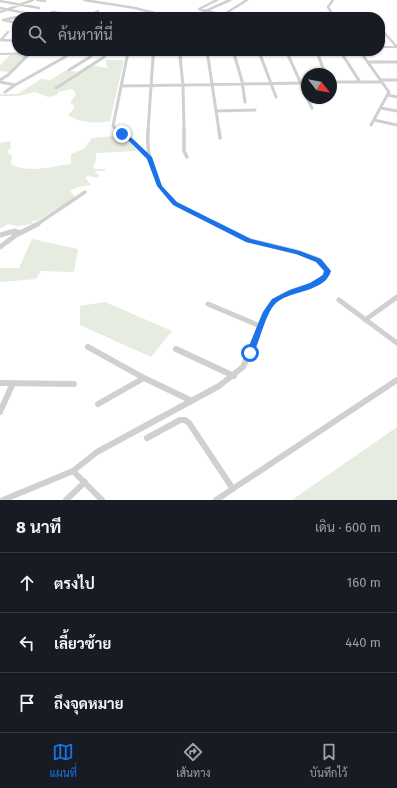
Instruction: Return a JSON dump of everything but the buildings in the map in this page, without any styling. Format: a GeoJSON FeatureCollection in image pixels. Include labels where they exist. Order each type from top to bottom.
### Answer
{"type":"FeatureCollection","features":[{"type":"Feature","properties":{"kind":"street"},"geometry":{"type":"LineString","coordinates":[[0,0],[39,8]]}},
{"type":"Feature","properties":{"kind":"street"},"geometry":{"type":"LineString","coordinates":[[0,12],[33,0]]}},
{"type":"Feature","properties":{"kind":"street"},"geometry":{"type":"LineString","coordinates":[[37,0],[45,1]]}},
{"type":"Feature","properties":{"kind":"street"},"geometry":{"type":"LineString","coordinates":[[84,0],[151,12]]}},
{"type":"Feature","properties":{"kind":"street"},"geometry":{"type":"LineString","coordinates":[[212,12],[198,9],[217,0]]}},
{"type":"Feature","properties":{"kind":"street"},"geometry":{"type":"LineString","coordinates":[[206,11],[230,0]]}},
{"type":"Feature","properties":{"kind":"street"},"geometry":{"type":"LineString","coordinates":[[228,12],[247,0]]}},
{"type":"Feature","properties":{"kind":"street"},"geometry":{"type":"LineString","coordinates":[[331,12],[328,8],[333,0]]}},
{"type":"Feature","properties":{"kind":"street"},"geometry":{"type":"LineString","coordinates":[[0,8],[18,12]]}},
{"type":"Feature","properties":{"kind":"street"},"geometry":{"type":"LineString","coordinates":[[0,17],[4,18]]}},
{"type":"Feature","properties":{"kind":"street"},"geometry":{"type":"LineString","coordinates":[[12,18],[3,20],[12,22]]}},
{"type":"Feature","properties":{"kind":"street"},"geometry":{"type":"LineString","coordinates":[[1,41],[8,32]]}},
{"type":"Feature","properties":{"kind":"street"},"geometry":{"type":"LineString","coordinates":[[385,34],[397,47]]}},
{"type":"Feature","properties":{"kind":"street"},"geometry":{"type":"LineString","coordinates":[[1,41],[12,41]]}},
{"type":"Feature","properties":{"kind":"street"},"geometry":{"type":"LineString","coordinates":[[385,47],[397,47]]}},
{"type":"Feature","properties":{"kind":"street"},"geometry":{"type":"LineString","coordinates":[[0,54],[12,54]]}},
{"type":"Feature","properties":{"kind":"street"},"geometry":{"type":"LineString","coordinates":[[0,81],[28,56]]}},
{"type":"Feature","properties":{"kind":"street"},"geometry":{"type":"LineString","coordinates":[[5,92],[66,56]]}},
{"type":"Feature","properties":{"kind":"street"},"geometry":{"type":"LineString","coordinates":[[69,70],[89,56]]}},
{"type":"Feature","properties":{"kind":"street"},"geometry":{"type":"LineString","coordinates":[[56,88],[105,56]]}},
{"type":"Feature","properties":{"kind":"street"},"geometry":{"type":"LineString","coordinates":[[127,56],[113,126],[150,158]]}},
{"type":"Feature","properties":{"kind":"street"},"geometry":{"type":"LineString","coordinates":[[3,500],[73,471],[97,452],[190,400],[219,386],[234,376],[244,364],[260,326],[274,300],[313,285],[326,277],[328,271],[318,260],[297,252],[248,240],[175,204],[159,186],[150,158],[147,140],[153,56]]}},
{"type":"Feature","properties":{"kind":"street"},"geometry":{"type":"LineString","coordinates":[[180,56],[183,85],[183,141],[184,151],[187,157]]}},
{"type":"Feature","properties":{"kind":"street"},"geometry":{"type":"LineString","coordinates":[[208,56],[220,138]]}},
{"type":"Feature","properties":{"kind":"street"},"geometry":{"type":"LineString","coordinates":[[235,56],[243,84],[246,102]]}},
{"type":"Feature","properties":{"kind":"street"},"geometry":{"type":"LineString","coordinates":[[262,56],[276,97]]}},
{"type":"Feature","properties":{"kind":"street"},"geometry":{"type":"LineString","coordinates":[[122,86],[300,83],[288,56]]}},
{"type":"Feature","properties":{"kind":"street"},"geometry":{"type":"LineString","coordinates":[[319,56],[324,68]]}},
{"type":"Feature","properties":{"kind":"street"},"geometry":{"type":"LineString","coordinates":[[343,56],[360,82]]}},
{"type":"Feature","properties":{"kind":"street"},"geometry":{"type":"LineString","coordinates":[[365,56],[389,92],[371,125]]}},
{"type":"Feature","properties":{"kind":"street"},"geometry":{"type":"LineString","coordinates":[[368,62],[397,62]]}},
{"type":"Feature","properties":{"kind":"street"},"geometry":{"type":"LineString","coordinates":[[337,82],[397,80]]}},
{"type":"Feature","properties":{"kind":"street"},"geometry":{"type":"LineString","coordinates":[[0,81],[15,85]]}},
{"type":"Feature","properties":{"kind":"street"},"geometry":{"type":"LineString","coordinates":[[388,95],[397,97]]}},
{"type":"Feature","properties":{"kind":"street"},"geometry":{"type":"LineString","coordinates":[[310,104],[312,108]]}},
{"type":"Feature","properties":{"kind":"street"},"geometry":{"type":"LineString","coordinates":[[381,108],[397,111]]}},
{"type":"Feature","properties":{"kind":"street"},"geometry":{"type":"LineString","coordinates":[[216,111],[255,110]]}},
{"type":"Feature","properties":{"kind":"street"},"geometry":{"type":"LineString","coordinates":[[374,120],[397,125]]}},
{"type":"Feature","properties":{"kind":"street"},"geometry":{"type":"LineString","coordinates":[[0,246],[4,242],[30,229],[85,192]]}},
{"type":"Feature","properties":{"kind":"street"},"geometry":{"type":"LineString","coordinates":[[0,235],[15,231],[20,233]]}},
{"type":"Feature","properties":{"kind":"street"},"geometry":{"type":"LineString","coordinates":[[365,320],[397,297]]}},
{"type":"Feature","properties":{"kind":"street"},"geometry":{"type":"LineString","coordinates":[[339,300],[397,344]]}},
{"type":"Feature","properties":{"kind":"street"},"geometry":{"type":"LineString","coordinates":[[208,304],[260,326]]}},
{"type":"Feature","properties":{"kind":"street"},"geometry":{"type":"LineString","coordinates":[[88,347],[144,378],[190,400]]}},
{"type":"Feature","properties":{"kind":"street"},"geometry":{"type":"LineString","coordinates":[[176,349],[234,376]]}},
{"type":"Feature","properties":{"kind":"street"},"geometry":{"type":"LineString","coordinates":[[98,404],[144,378]]}},
{"type":"Feature","properties":{"kind":"street"},"geometry":{"type":"LineString","coordinates":[[216,500],[397,380]]}},
{"type":"Feature","properties":{"kind":"street"},"geometry":{"type":"LineString","coordinates":[[0,383],[74,384]]}},
{"type":"Feature","properties":{"kind":"street"},"geometry":{"type":"LineString","coordinates":[[0,412],[13,383]]}},
{"type":"Feature","properties":{"kind":"street"},"geometry":{"type":"LineString","coordinates":[[147,438],[180,420],[185,420],[189,423],[233,489]]}},
{"type":"Feature","properties":{"kind":"street"},"geometry":{"type":"LineString","coordinates":[[73,471],[102,500]]}},
{"type":"Feature","properties":{"kind":"street"},"geometry":{"type":"LineString","coordinates":[[66,500],[85,482]]}},
{"type":"Feature","properties":{"kind":"shaded area"},"geometry":{"type":"Polygon","coordinates":[[[10,55],[25,56],[9,72],[0,71],[0,65],[10,55]]]}},
{"type":"Feature","properties":{"kind":"shaded area"},"geometry":{"type":"Polygon","coordinates":[[[105,60],[124,60],[110,121],[88,122],[77,120],[68,115],[74,108],[74,106],[70,103],[76,94],[72,89],[58,92],[57,95],[48,97],[35,92],[18,96],[0,96],[0,94],[18,94],[41,79],[50,80],[66,70],[77,72],[55,87],[56,88],[91,65],[108,68],[105,60]]]}},
{"type":"Feature","properties":{"kind":"shaded area"},"geometry":{"type":"Polygon","coordinates":[[[115,136],[130,140],[137,151],[96,153],[96,160],[93,167],[95,169],[105,169],[105,171],[96,171],[95,173],[100,175],[97,178],[90,176],[85,177],[91,185],[70,190],[75,197],[37,221],[35,220],[32,222],[33,224],[18,226],[8,224],[0,229],[0,143],[12,141],[10,143],[11,148],[8,150],[9,154],[12,155],[11,164],[18,167],[33,169],[71,164],[71,154],[84,149],[92,138],[115,136]]]}},
{"type":"Feature","properties":{"kind":"shaded area"},"geometry":{"type":"Polygon","coordinates":[[[32,239],[78,249],[74,272],[41,271],[36,279],[0,282],[0,268],[19,268],[32,239]]]}},
{"type":"Feature","properties":{"kind":"shaded area"},"geometry":{"type":"Polygon","coordinates":[[[105,302],[172,331],[151,357],[80,325],[80,306],[105,302]]]}},
{"type":"Feature","properties":{"kind":"shaded area"},"geometry":{"type":"Polygon","coordinates":[[[397,427],[397,500],[292,500],[397,427]]]}},
{"type":"Feature","properties":{"kind":"route"},"geometry":{"type":"LineString","coordinates":[[122,134],[131,140],[150,158],[159,186],[175,204],[248,240],[274,248],[297,252],[318,260],[328,271],[326,277],[313,285],[274,300],[266,312],[250,353]]}}]}
